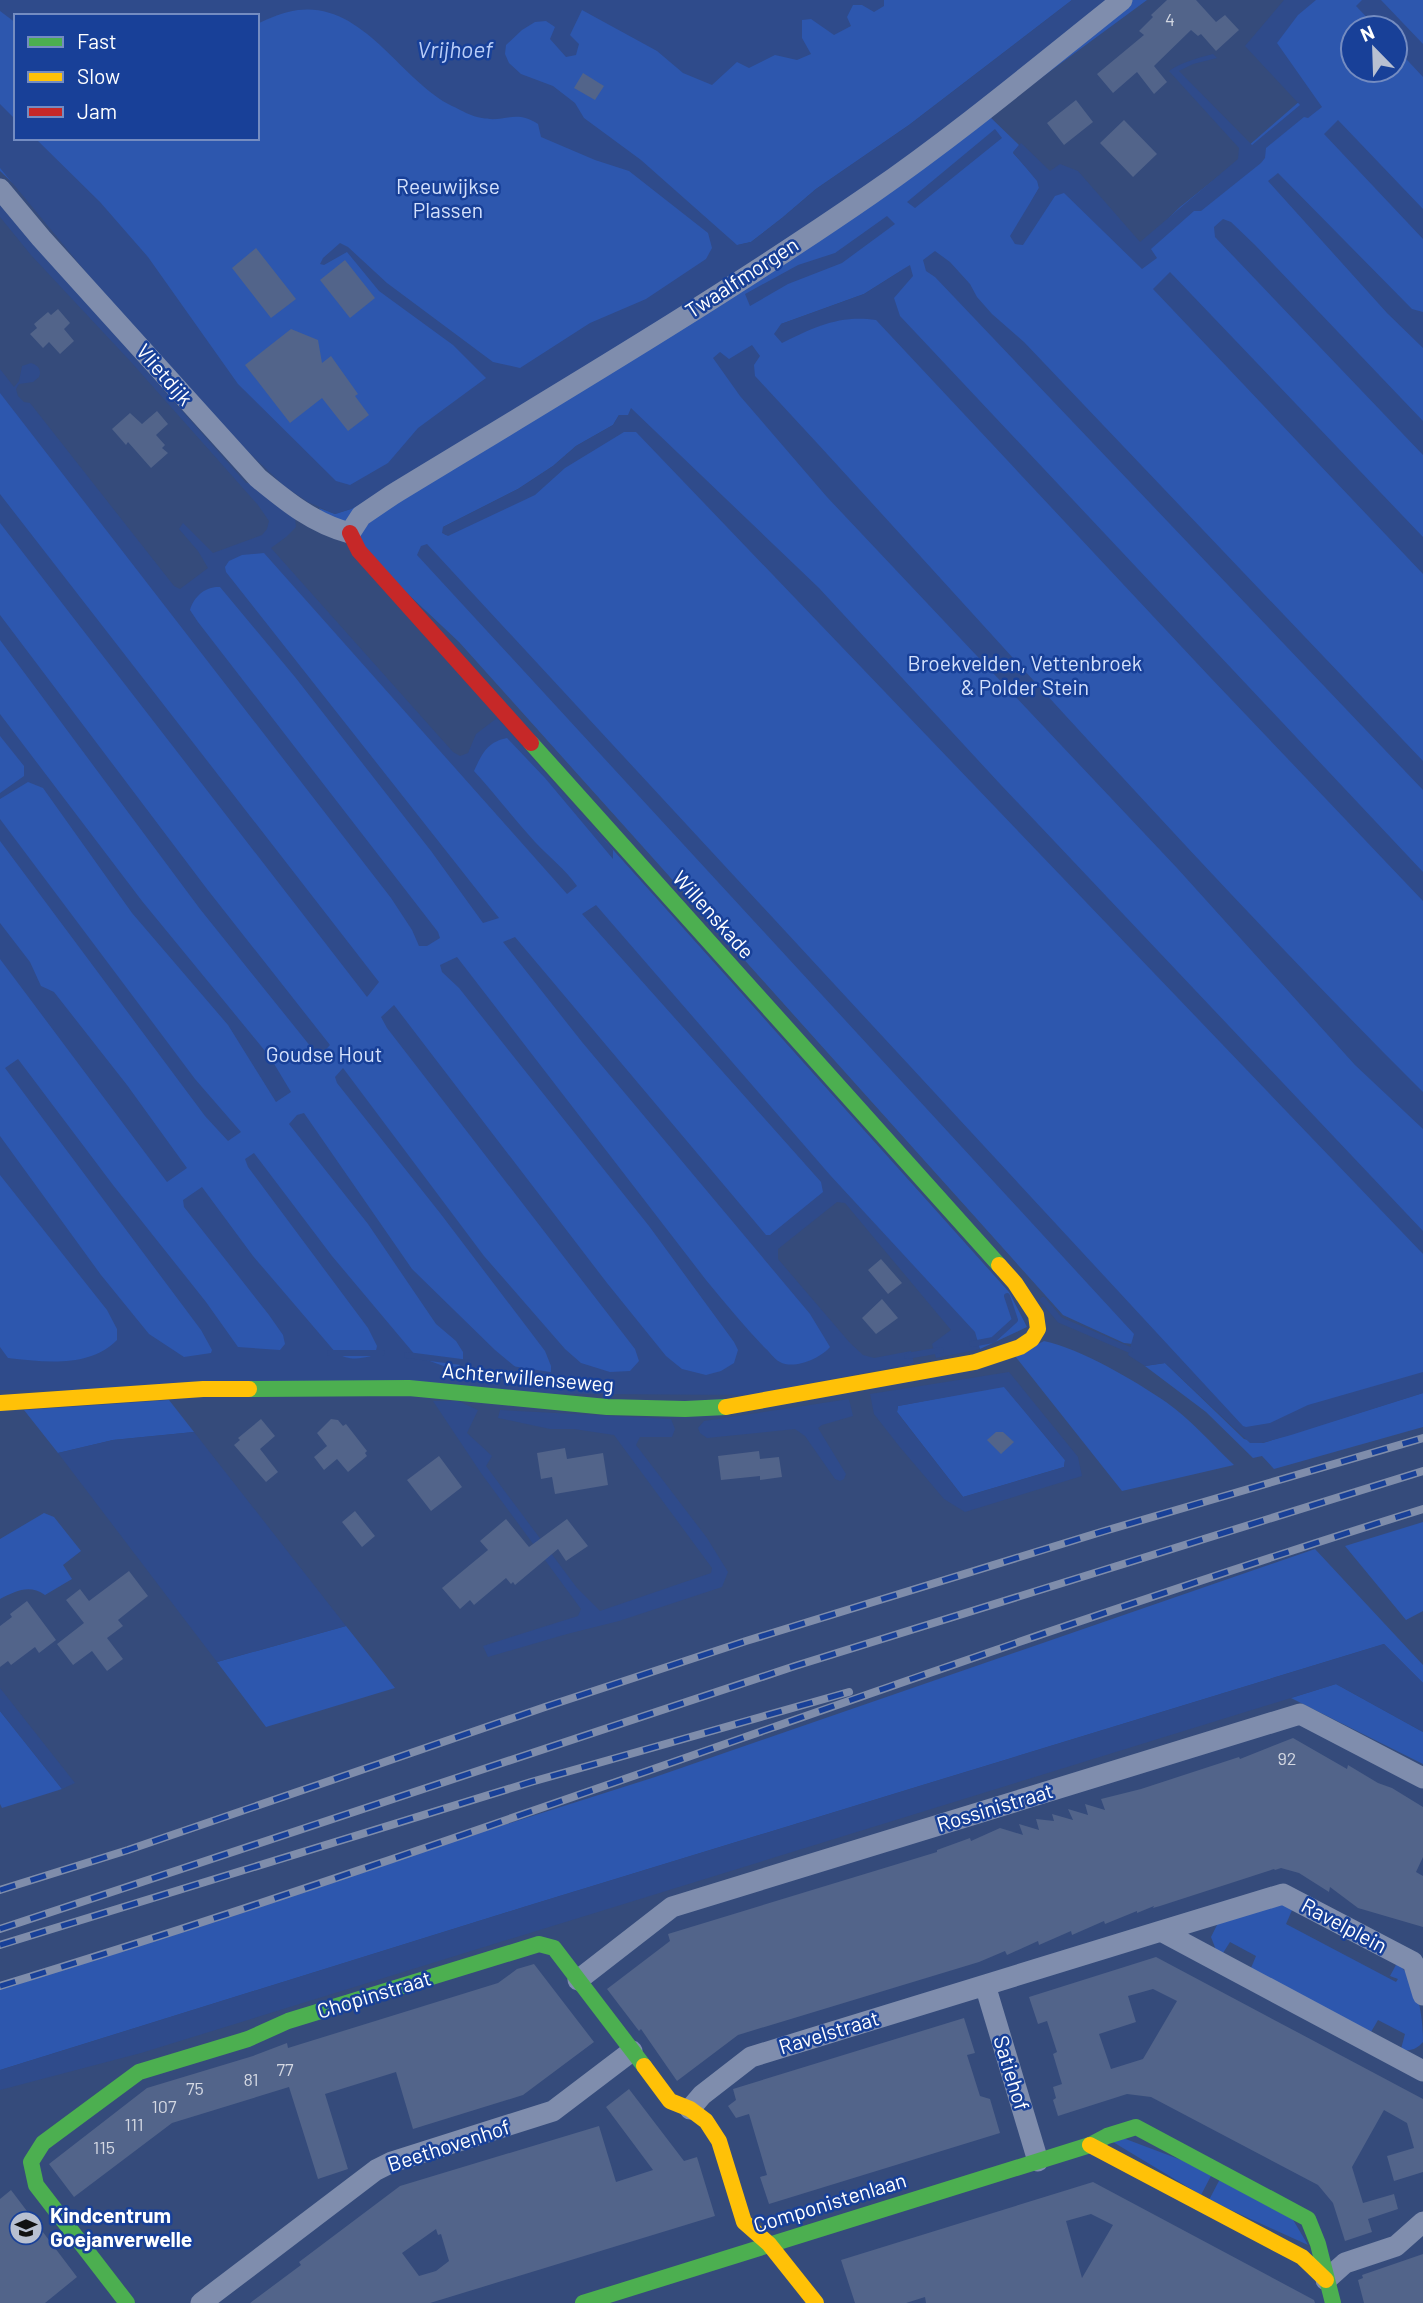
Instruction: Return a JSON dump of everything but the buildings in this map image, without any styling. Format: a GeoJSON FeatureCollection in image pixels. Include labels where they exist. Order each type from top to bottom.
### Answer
{"type":"FeatureCollection","features":[{"type":"Feature","properties":{"kind":"street","name":"Twaalfmorgen"},"geometry":{"type":"LineString","coordinates":[[349,533],[361,516],[392,495],[647,339],[872,193],[981,113],[1122,0]]}},
{"type":"Feature","properties":{"kind":"street","name":"Vlietdijk"},"geometry":{"type":"LineString","coordinates":[[0,189],[258,478],[295,509],[334,529],[349,533]]}},
{"type":"Feature","properties":{"kind":"street","name":"Willenskade"},"geometry":{"type":"LineString","coordinates":[[349,533],[359,551],[1015,1283],[1036,1315],[1038,1329]]}},
{"type":"Feature","properties":{"kind":"street","name":"Achterwillenseweg"},"geometry":{"type":"LineString","coordinates":[[0,1403],[203,1389],[410,1388],[607,1407],[734,1407],[975,1362],[1020,1347],[1032,1339],[1038,1329]]}},
{"type":"Feature","properties":{"kind":"street","name":"Rossinistraat"},"geometry":{"type":"LineString","coordinates":[[578,1980],[672,1906],[1300,1714],[1423,1779]]}},
{"type":"Feature","properties":{"kind":"street","name":"Ravelplein"},"geometry":{"type":"LineString","coordinates":[[985,1985],[1283,1894],[1413,1962],[1423,1995]]}},
{"type":"Feature","properties":{"kind":"street"},"geometry":{"type":"LineString","coordinates":[[1201,1919],[1204,1955]]}},
{"type":"Feature","properties":{"kind":"street"},"geometry":{"type":"LineString","coordinates":[[1161,1931],[1418,2062]]}},
{"type":"Feature","properties":{"kind":"street","name":"Chopinstraat"},"geometry":{"type":"LineString","coordinates":[[127,2303],[36,2185],[29,2170],[31,2156],[43,2143],[139,2072],[248,2039],[288,2021],[540,1944],[554,1948],[670,2101],[690,2109],[706,2122],[719,2141],[744,2222],[769,2244],[816,2303]]}},
{"type":"Feature","properties":{"kind":"street","name":"Ravelstraat"},"geometry":{"type":"LineString","coordinates":[[690,2109],[702,2095],[751,2057],[985,1985]]}},
{"type":"Feature","properties":{"kind":"street","name":"Satiehof"},"geometry":{"type":"LineString","coordinates":[[985,1985],[1038,2161]]}},
{"type":"Feature","properties":{"kind":"street","name":"Beethovenhof"},"geometry":{"type":"LineString","coordinates":[[204,2302],[376,2170],[392,2162],[553,2111],[632,2051]]}},
{"type":"Feature","properties":{"kind":"street","name":"Componistenlaan"},"geometry":{"type":"LineString","coordinates":[[583,2303],[1090,2145],[1107,2136],[1136,2127],[1308,2219],[1318,2244],[1333,2303]]}},
{"type":"Feature","properties":{"kind":"street"},"geometry":{"type":"LineString","coordinates":[[1090,2145],[1302,2257],[1326,2280],[1345,2263],[1396,2246],[1423,2222]]}},
{"type":"Feature","properties":{"kind":"green space","name":"Reeuwijkse Plassen"},"geometry":{"type":"Polygon","coordinates":[[[0,0],[1072,0],[909,125],[816,189],[751,242],[738,245],[343,498],[0,171],[0,0]]]}},
{"type":"Feature","properties":{"kind":"green space","name":"Broekvelden, Vettenbroek & Polder Stein"},"geometry":{"type":"Polygon","coordinates":[[[1113,0],[1147,0],[989,116],[1019,145],[1013,153],[1038,181],[1039,188],[1031,202],[1061,184],[1134,252],[1180,207],[1250,151],[1247,147],[1301,100],[1258,44],[1293,0],[1423,0],[1423,1385],[1247,1439],[1162,1348],[1133,1339],[1133,1344],[1124,1343],[1063,1315],[459,642],[319,508],[335,514],[381,493],[1113,0]],[[910,265],[864,294],[781,324],[800,333],[826,322],[910,265]],[[631,409],[629,415],[619,415],[613,425],[576,446],[553,466],[518,489],[443,527],[445,535],[636,421],[631,409]]]}},
{"type":"Feature","properties":{"kind":"green space","name":"Goudse Hout"},"geometry":{"type":"Polygon","coordinates":[[[0,381],[175,602],[217,564],[260,543],[457,765],[504,728],[1009,1292],[1027,1327],[980,1349],[841,1191],[766,1250],[848,1360],[797,1380],[531,1380],[0,1388],[0,381]]]}},
{"type":"Feature","properties":{"kind":"green space"},"geometry":{"type":"Polygon","coordinates":[[[1044,1341],[1090,1358],[1153,1393],[1184,1416],[1234,1465],[1122,1491],[1015,1356],[1044,1341]]]}},
{"type":"Feature","properties":{"kind":"green space"},"geometry":{"type":"Polygon","coordinates":[[[1165,1363],[1244,1439],[1263,1443],[1423,1393],[1423,1427],[1274,1469],[1262,1456],[1253,1458],[1206,1412],[1145,1366],[1165,1363]]]}},
{"type":"Feature","properties":{"kind":"green space"},"geometry":{"type":"Polygon","coordinates":[[[1004,1386],[1065,1460],[1064,1467],[963,1497],[897,1412],[898,1406],[1004,1386]]]}},
{"type":"Feature","properties":{"kind":"green space"},"geometry":{"type":"Polygon","coordinates":[[[169,1400],[194,1432],[113,1440],[58,1453],[24,1410],[169,1400]]]}},
{"type":"Feature","properties":{"kind":"green space"},"geometry":{"type":"Polygon","coordinates":[[[44,1513],[54,1517],[81,1551],[63,1565],[72,1579],[45,1595],[28,1589],[0,1599],[0,1539],[44,1513]]]}},
{"type":"Feature","properties":{"kind":"green space"},"geometry":{"type":"Polygon","coordinates":[[[1423,1522],[1423,1611],[1406,1620],[1345,1546],[1423,1522]]]}},
{"type":"Feature","properties":{"kind":"green space"},"geometry":{"type":"Polygon","coordinates":[[[1315,1549],[1423,1665],[1423,1683],[1384,1644],[0,2070],[0,1985],[655,1777],[1315,1549]]]}},
{"type":"Feature","properties":{"kind":"green space"},"geometry":{"type":"Polygon","coordinates":[[[346,1626],[395,1688],[266,1727],[217,1662],[346,1626]]]}},
{"type":"Feature","properties":{"kind":"green space"},"geometry":{"type":"Polygon","coordinates":[[[1336,1684],[1423,1732],[1423,1764],[1291,1698],[1336,1684]]]}},
{"type":"Feature","properties":{"kind":"green space"},"geometry":{"type":"Polygon","coordinates":[[[0,1711],[62,1789],[2,1808],[0,1711]]]}},
{"type":"Feature","properties":{"kind":"green space"},"geometry":{"type":"Polygon","coordinates":[[[1277,1903],[1293,1908],[1286,1924],[1396,1982],[1398,1979],[1390,1976],[1397,1963],[1410,1978],[1418,1999],[1423,2042],[1410,2050],[1401,2049],[1405,2034],[1378,2020],[1371,2032],[1251,1968],[1256,1956],[1230,1942],[1223,1953],[1216,1950],[1211,1937],[1218,1923],[1277,1903]]]}},
{"type":"Feature","properties":{"kind":"green space"},"geometry":{"type":"Polygon","coordinates":[[[1123,2138],[1213,2172],[1201,2195],[1113,2142],[1123,2138]]]}},
{"type":"Feature","properties":{"kind":"green space"},"geometry":{"type":"Polygon","coordinates":[[[1221,2177],[1289,2213],[1308,2245],[1209,2200],[1221,2177]]]}},
{"type":"Feature","properties":{"kind":"water","name":"Vrijhoef"},"geometry":{"type":"Polygon","coordinates":[[[0,0],[884,0],[884,6],[874,12],[862,5],[853,5],[847,17],[851,26],[834,35],[811,19],[802,20],[802,38],[811,54],[797,60],[775,55],[749,68],[737,62],[712,85],[683,73],[657,51],[582,10],[570,35],[579,44],[576,55],[566,57],[550,39],[555,27],[546,21],[535,22],[506,45],[505,54],[509,63],[521,74],[553,86],[575,103],[584,118],[641,160],[737,245],[751,242],[816,189],[909,125],[1072,0],[1113,0],[909,159],[748,265],[381,493],[335,514],[308,502],[284,486],[213,418],[109,300],[0,168],[0,104],[14,118],[14,140],[37,140],[100,202],[148,257],[238,384],[336,481],[350,485],[388,463],[418,428],[486,378],[453,345],[379,291],[347,252],[324,265],[320,264],[340,243],[348,247],[387,283],[493,362],[520,368],[590,323],[646,299],[706,259],[712,248],[708,233],[629,171],[541,137],[538,124],[530,120],[523,117],[478,117],[452,106],[415,79],[362,30],[343,18],[321,11],[292,11],[259,23],[259,14],[14,14],[14,22],[0,11],[0,0]]]}},
{"type":"Feature","properties":{"kind":"water"},"geometry":{"type":"Polygon","coordinates":[[[1284,0],[1316,0],[1298,15],[1277,43],[1322,107],[1308,118],[1304,117],[1266,148],[1265,158],[1261,163],[1201,211],[1194,211],[1151,249],[1157,258],[1142,269],[1064,193],[1055,196],[1023,245],[1015,244],[1010,236],[1039,188],[1037,181],[1013,152],[1021,143],[1050,171],[1060,164],[1078,171],[1140,242],[1238,159],[1239,148],[1169,71],[1179,65],[1213,54],[1217,58],[1179,71],[1252,145],[1300,105],[1245,46],[1284,0]]]}},
{"type":"Feature","properties":{"kind":"water"},"geometry":{"type":"Polygon","coordinates":[[[1362,0],[1381,0],[1394,14],[1364,14],[1356,6],[1362,0]]]}},
{"type":"Feature","properties":{"kind":"water"},"geometry":{"type":"Polygon","coordinates":[[[1409,29],[1423,44],[1423,77],[1409,62],[1409,29]]]}},
{"type":"Feature","properties":{"kind":"water"},"geometry":{"type":"Polygon","coordinates":[[[1338,120],[1423,209],[1423,239],[1324,134],[1338,120]]]}},
{"type":"Feature","properties":{"kind":"water"},"geometry":{"type":"Polygon","coordinates":[[[995,129],[1002,138],[915,208],[907,202],[995,129]]]}},
{"type":"Feature","properties":{"kind":"water"},"geometry":{"type":"Polygon","coordinates":[[[1278,173],[1412,309],[1423,312],[1423,348],[1387,313],[1268,181],[1278,173]]]}},
{"type":"Feature","properties":{"kind":"water"},"geometry":{"type":"Polygon","coordinates":[[[0,205],[246,483],[252,483],[295,518],[296,527],[271,548],[453,752],[460,756],[468,753],[476,734],[497,718],[613,850],[613,859],[545,778],[507,738],[495,742],[483,754],[474,771],[577,886],[567,894],[264,553],[242,555],[229,561],[225,567],[226,572],[499,918],[483,923],[431,851],[295,677],[220,587],[205,590],[194,600],[190,610],[198,622],[438,932],[440,938],[427,946],[419,946],[391,898],[0,393],[0,369],[14,387],[19,381],[22,366],[31,363],[37,366],[40,370],[39,377],[33,382],[19,384],[16,389],[18,396],[24,402],[30,403],[174,586],[180,589],[208,568],[198,551],[179,529],[183,523],[213,553],[262,535],[267,529],[269,521],[258,505],[131,362],[31,255],[0,217],[0,205]]]}},
{"type":"Feature","properties":{"kind":"water"},"geometry":{"type":"Polygon","coordinates":[[[887,216],[895,224],[842,263],[788,284],[750,306],[745,294],[798,265],[835,253],[887,216]]]}},
{"type":"Feature","properties":{"kind":"water"},"geometry":{"type":"Polygon","coordinates":[[[1223,219],[1231,222],[1255,245],[1423,421],[1423,455],[1215,237],[1214,227],[1223,219]]]}},
{"type":"Feature","properties":{"kind":"water"},"geometry":{"type":"Polygon","coordinates":[[[935,251],[950,262],[992,314],[1024,342],[1423,761],[1423,790],[935,277],[926,271],[923,260],[935,251]]]}},
{"type":"Feature","properties":{"kind":"water"},"geometry":{"type":"Polygon","coordinates":[[[910,265],[913,276],[894,298],[900,316],[1423,872],[1423,901],[876,320],[839,321],[816,327],[782,343],[774,334],[781,324],[864,294],[910,265]]]}},
{"type":"Feature","properties":{"kind":"water"},"geometry":{"type":"Polygon","coordinates":[[[1170,272],[1423,537],[1423,574],[1153,289],[1170,272]]]}},
{"type":"Feature","properties":{"kind":"water"},"geometry":{"type":"Polygon","coordinates":[[[752,345],[760,356],[754,365],[755,376],[1252,917],[1423,1092],[1423,1129],[1355,1065],[1177,868],[827,497],[740,396],[713,358],[720,352],[729,359],[752,345]]]}},
{"type":"Feature","properties":{"kind":"water"},"geometry":{"type":"Polygon","coordinates":[[[631,408],[819,588],[1001,785],[1423,1231],[1423,1254],[636,432],[624,432],[565,468],[535,495],[448,536],[442,533],[443,527],[518,489],[553,466],[576,446],[613,425],[619,415],[628,415],[631,408]]]}},
{"type":"Feature","properties":{"kind":"water"},"geometry":{"type":"Polygon","coordinates":[[[0,494],[379,982],[367,997],[0,523],[0,494]]]}},
{"type":"Feature","properties":{"kind":"water"},"geometry":{"type":"Polygon","coordinates":[[[427,544],[1243,1426],[1270,1423],[1308,1405],[1423,1372],[1423,1393],[1291,1435],[1262,1443],[1250,1443],[1165,1363],[1145,1366],[1128,1355],[1134,1334],[417,555],[421,546],[427,544]]]}},
{"type":"Feature","properties":{"kind":"water"},"geometry":{"type":"Polygon","coordinates":[[[0,615],[207,889],[330,1045],[319,1057],[200,909],[0,640],[0,615]]]}},
{"type":"Feature","properties":{"kind":"water"},"geometry":{"type":"Polygon","coordinates":[[[0,714],[142,901],[270,1057],[291,1092],[276,1102],[228,1025],[132,913],[43,788],[28,782],[0,799],[0,793],[24,776],[24,766],[0,736],[0,714]]]}},
{"type":"Feature","properties":{"kind":"water"},"geometry":{"type":"Polygon","coordinates":[[[0,819],[195,1079],[241,1132],[228,1141],[205,1116],[0,841],[0,819]]]}},
{"type":"Feature","properties":{"kind":"water"},"geometry":{"type":"Polygon","coordinates":[[[596,905],[830,1175],[975,1332],[980,1349],[936,1358],[932,1344],[951,1330],[845,1203],[837,1202],[778,1249],[778,1259],[863,1355],[874,1358],[911,1351],[914,1363],[752,1395],[0,1390],[0,1347],[8,1358],[36,1361],[80,1359],[106,1349],[117,1340],[117,1329],[107,1310],[0,1175],[0,1136],[101,1275],[149,1334],[184,1357],[211,1353],[212,1350],[201,1330],[5,1068],[18,1059],[238,1347],[280,1350],[285,1344],[283,1335],[269,1315],[184,1207],[183,1200],[202,1187],[253,1256],[336,1353],[350,1358],[364,1358],[375,1355],[377,1346],[368,1328],[248,1167],[245,1159],[254,1153],[332,1256],[416,1356],[449,1368],[463,1363],[463,1352],[456,1341],[436,1324],[368,1224],[289,1124],[297,1115],[304,1113],[412,1269],[495,1350],[531,1380],[543,1381],[551,1375],[551,1366],[545,1351],[337,1083],[335,1077],[343,1068],[484,1256],[565,1349],[581,1363],[610,1372],[630,1371],[639,1361],[635,1349],[387,1028],[381,1017],[394,1005],[666,1356],[682,1369],[706,1375],[721,1371],[734,1363],[738,1350],[734,1342],[649,1226],[459,988],[442,972],[440,965],[457,957],[706,1280],[757,1339],[776,1359],[786,1364],[807,1362],[826,1351],[830,1347],[810,1314],[582,1042],[503,942],[515,937],[766,1235],[770,1235],[823,1192],[821,1182],[582,914],[596,905]]]}},
{"type":"Feature","properties":{"kind":"water"},"geometry":{"type":"Polygon","coordinates":[[[0,923],[30,962],[41,986],[54,992],[127,1085],[187,1168],[167,1182],[0,959],[0,923]]]}},
{"type":"Feature","properties":{"kind":"water"},"geometry":{"type":"Polygon","coordinates":[[[1009,1372],[1078,1457],[1082,1476],[965,1512],[944,1499],[899,1446],[874,1414],[870,1394],[1009,1372]],[[1004,1387],[898,1406],[897,1412],[963,1497],[1064,1467],[1065,1460],[1004,1387]]]}},
{"type":"Feature","properties":{"kind":"water"},"geometry":{"type":"Polygon","coordinates":[[[849,1399],[853,1416],[818,1428],[846,1474],[840,1481],[835,1479],[805,1436],[795,1429],[707,1438],[698,1428],[704,1421],[849,1399]]]}},
{"type":"Feature","properties":{"kind":"water"},"geometry":{"type":"Polygon","coordinates":[[[433,1401],[458,1401],[478,1410],[467,1433],[492,1456],[486,1466],[577,1588],[600,1611],[711,1573],[712,1568],[614,1435],[574,1429],[550,1429],[498,1418],[500,1410],[671,1419],[675,1429],[672,1437],[640,1437],[636,1445],[707,1538],[728,1572],[722,1587],[619,1621],[488,1657],[483,1646],[578,1616],[581,1609],[481,1473],[433,1401]]]}},
{"type":"Feature","properties":{"kind":"water"},"geometry":{"type":"Polygon","coordinates":[[[194,1432],[346,1626],[217,1662],[58,1453],[113,1440],[194,1432]]]}},
{"type":"Feature","properties":{"kind":"water"},"geometry":{"type":"Polygon","coordinates":[[[1384,1644],[1423,1683],[1423,1732],[1336,1684],[141,2053],[0,2090],[0,2070],[1384,1644]]]}},
{"type":"Feature","properties":{"kind":"water"},"geometry":{"type":"Polygon","coordinates":[[[0,1688],[75,1783],[62,1789],[0,1711],[0,1688]]]}},
{"type":"Feature","properties":{"kind":"waterway"},"geometry":{"type":"LineString","coordinates":[[972,1344],[993,1340],[1015,1320],[1007,1296]]}},
{"type":"Feature","properties":{"kind":"waterway"},"geometry":{"type":"LineString","coordinates":[[1043,1300],[1060,1320],[1130,1350]]}},
{"type":"Feature","properties":{"kind":"waterway"},"geometry":{"type":"LineString","coordinates":[[907,1356],[941,1350]]}},
{"type":"Feature","properties":{"kind":"waterway"},"geometry":{"type":"LineString","coordinates":[[330,1353],[382,1353]]}},
{"type":"Feature","properties":{"kind":"waterway"},"geometry":{"type":"LineString","coordinates":[[407,1355],[469,1363]]}},
{"type":"Feature","properties":{"kind":"waterway"},"geometry":{"type":"LineString","coordinates":[[511,1369],[556,1376]]}},
{"type":"Feature","properties":{"kind":"railway"},"geometry":{"type":"LineString","coordinates":[[0,1890],[128,1850],[746,1641],[1101,1532],[1423,1438]]}},
{"type":"Feature","properties":{"kind":"railway"},"geometry":{"type":"LineString","coordinates":[[0,1929],[795,1666],[1423,1471]]}},
{"type":"Feature","properties":{"kind":"railway"},"geometry":{"type":"LineString","coordinates":[[0,1986],[357,1871],[1066,1626],[1423,1509]]}},
{"type":"Feature","properties":{"kind":"railway"},"geometry":{"type":"LineString","coordinates":[[0,1945],[531,1782],[849,1692]]}},
{"type":"Feature","properties":{"kind":"traffic: fast"},"geometry":{"type":"LineString","coordinates":[[531,743],[999,1265]]}},
{"type":"Feature","properties":{"kind":"traffic: fast"},"geometry":{"type":"LineString","coordinates":[[249,1389],[409,1388],[607,1407],[726,1407]]}},
{"type":"Feature","properties":{"kind":"traffic: fast"},"geometry":{"type":"LineString","coordinates":[[127,2303],[36,2185],[31,2162],[43,2143],[139,2072],[248,2039],[288,2021],[539,1944],[554,1948],[644,2066]]}},
{"type":"Feature","properties":{"kind":"traffic: fast"},"geometry":{"type":"LineString","coordinates":[[583,2303],[1090,2145],[1107,2136],[1136,2127],[1308,2219],[1318,2244],[1333,2303]]}},
{"type":"Feature","properties":{"kind":"traffic: slow"},"geometry":{"type":"LineString","coordinates":[[726,1407],[975,1362],[1020,1347],[1032,1339],[1038,1329],[1036,1315],[1015,1283],[999,1265]]}},
{"type":"Feature","properties":{"kind":"traffic: slow"},"geometry":{"type":"LineString","coordinates":[[0,1403],[203,1389],[249,1389]]}},
{"type":"Feature","properties":{"kind":"traffic: slow"},"geometry":{"type":"LineString","coordinates":[[644,2066],[670,2101],[690,2109],[706,2121],[719,2141],[744,2222],[769,2244],[816,2303]]}},
{"type":"Feature","properties":{"kind":"traffic: slow"},"geometry":{"type":"LineString","coordinates":[[1090,2145],[1302,2257],[1326,2280]]}},
{"type":"Feature","properties":{"kind":"traffic: jam"},"geometry":{"type":"LineString","coordinates":[[350,533],[359,551],[531,743]]}},
{"type":"Feature","properties":{"kind":"place","name":"Kindcentrum Goejanverwelle"},"geometry":{"type":"Point","coordinates":[26,2228]}}]}
